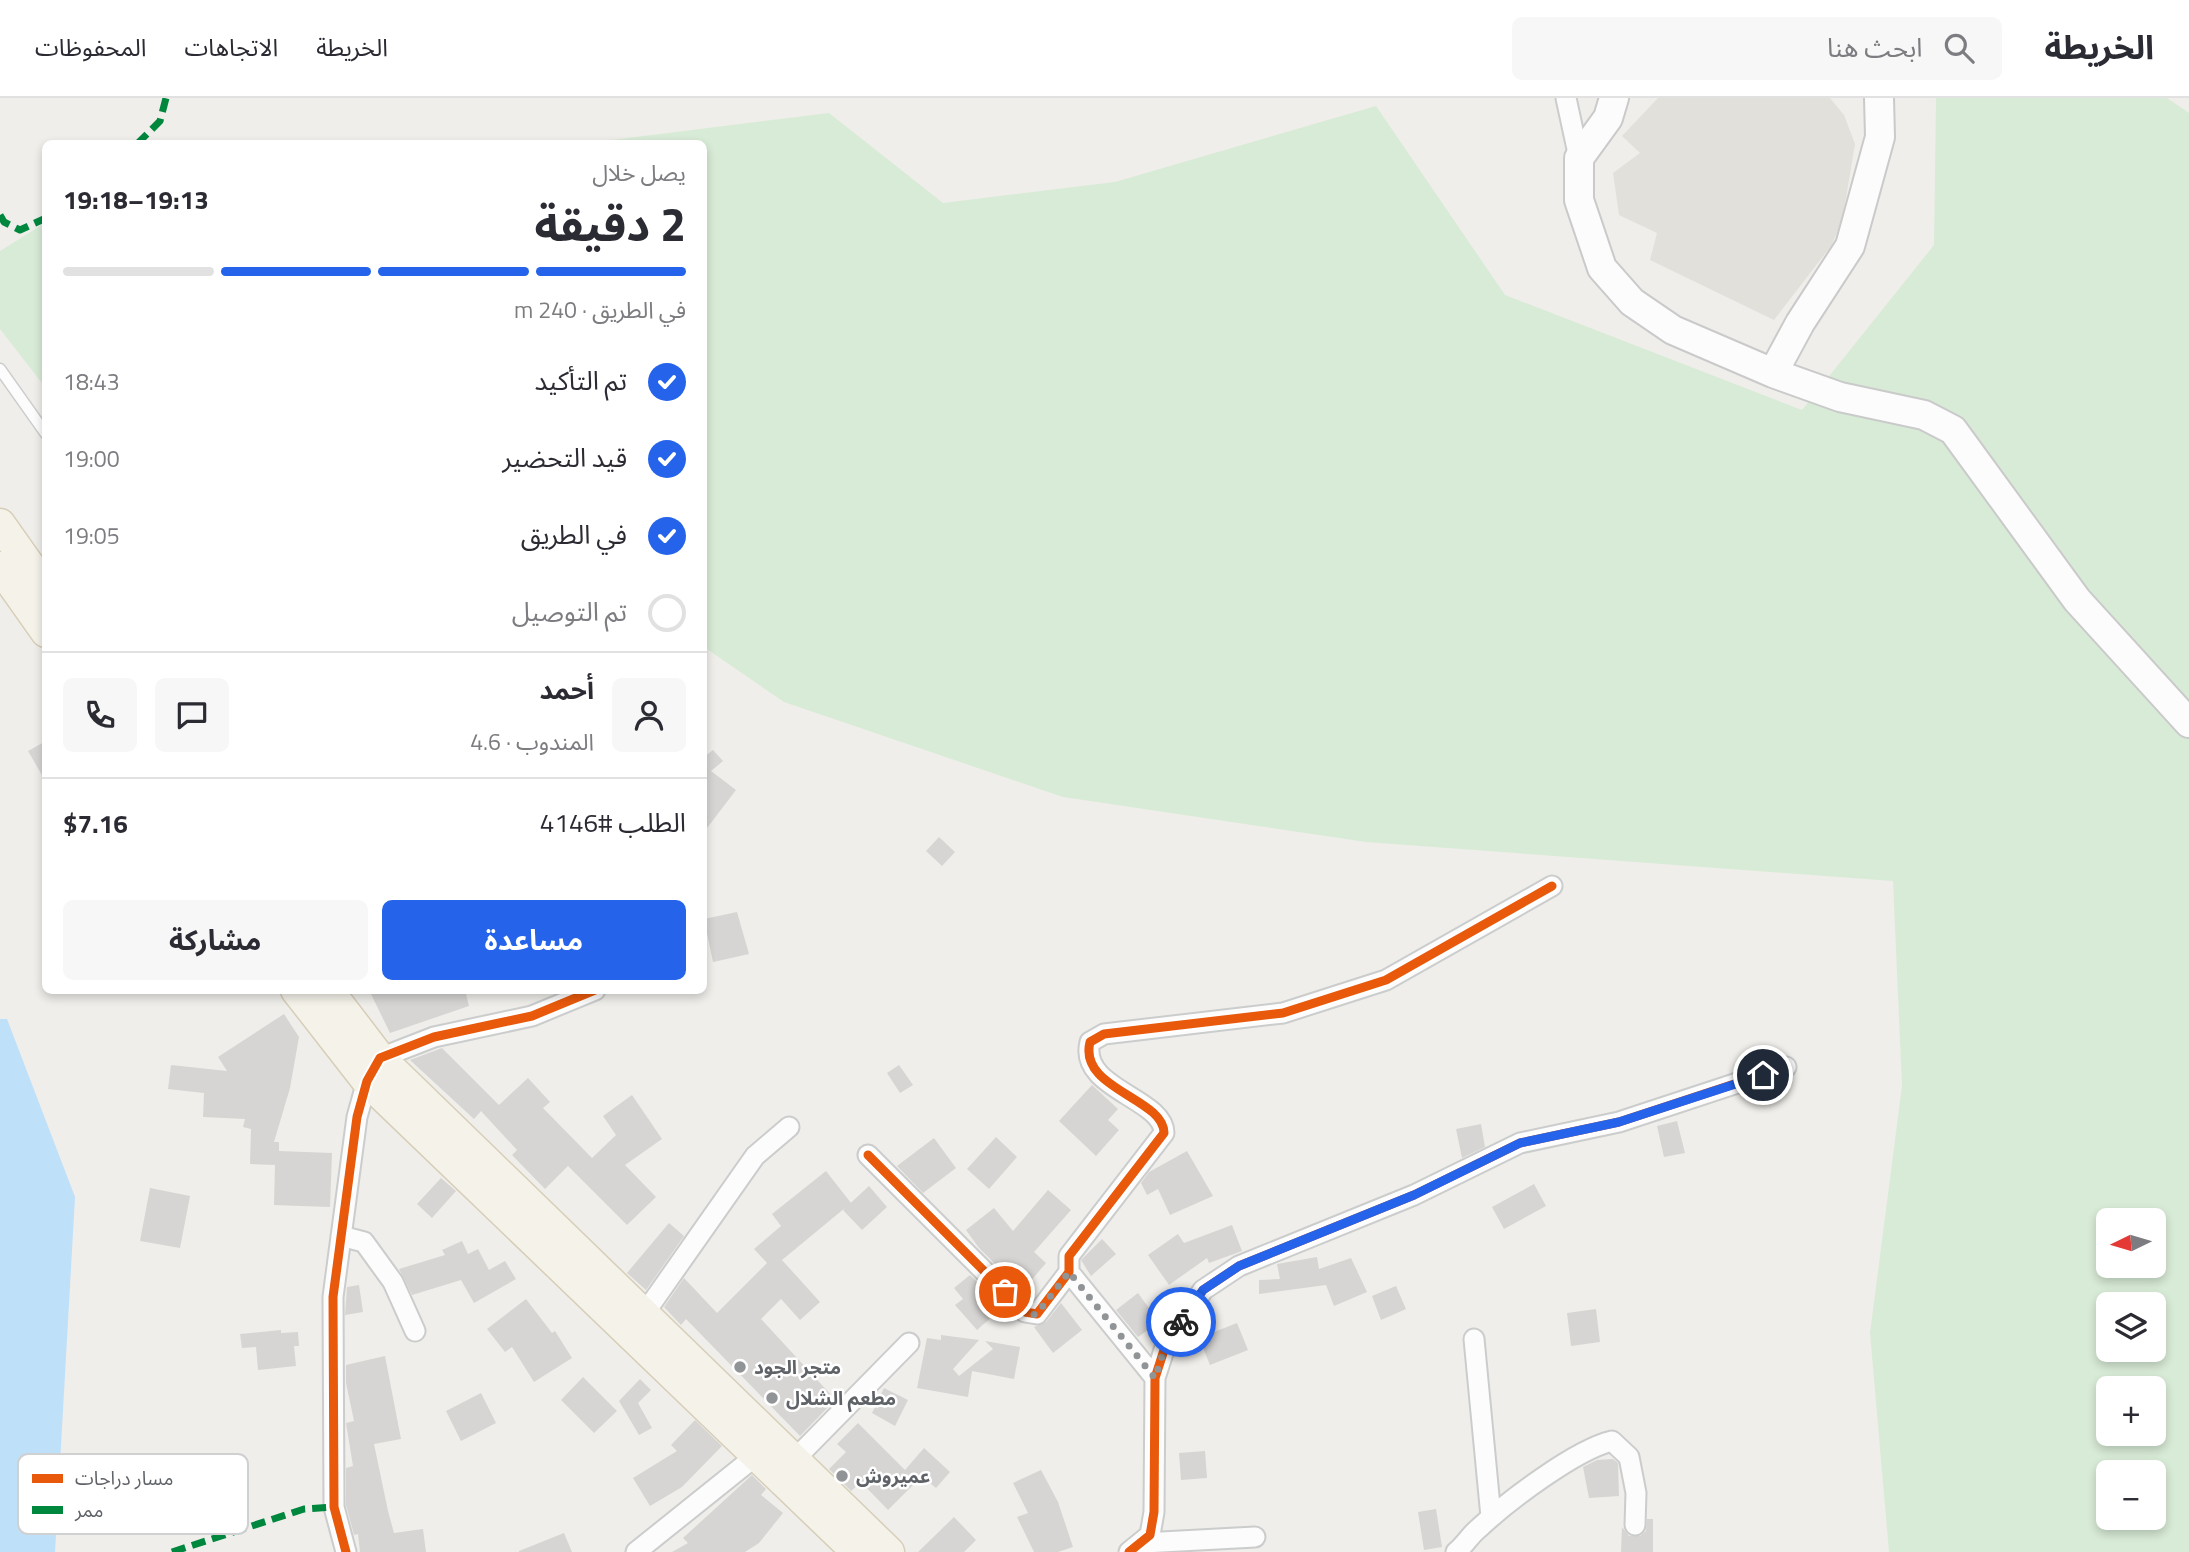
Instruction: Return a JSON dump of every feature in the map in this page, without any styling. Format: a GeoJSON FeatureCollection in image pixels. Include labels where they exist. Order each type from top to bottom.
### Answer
{"type":"FeatureCollection","features":[{"type":"Feature","properties":{"kind":"main road"},"geometry":{"type":"LineString","coordinates":[[0,524],[42,583]]}},
{"type":"Feature","properties":{"kind":"main road"},"geometry":{"type":"LineString","coordinates":[[0,567],[42,626]]}},
{"type":"Feature","properties":{"kind":"main road"},"geometry":{"type":"LineString","coordinates":[[300,994],[757,1455],[857,1552]]}},
{"type":"Feature","properties":{"kind":"main road"},"geometry":{"type":"LineString","coordinates":[[330,994],[374,1069],[644,1314],[890,1552]]}},
{"type":"Feature","properties":{"kind":"street"},"geometry":{"type":"LineString","coordinates":[[1566,98],[1579,158],[1578,200],[1602,268],[1632,302],[1673,330],[1773,373],[1840,397],[1924,415],[1953,430],[2077,600],[2189,723]]}},
{"type":"Feature","properties":{"kind":"street"},"geometry":{"type":"LineString","coordinates":[[1579,158],[1608,118],[1614,98]]}},
{"type":"Feature","properties":{"kind":"street"},"geometry":{"type":"LineString","coordinates":[[1773,373],[1800,323],[1850,246],[1880,137],[1879,98]]}},
{"type":"Feature","properties":{"kind":"street"},"geometry":{"type":"LineString","coordinates":[[868,1155],[1031,1315],[1047,1305],[1069,1272],[1069,1256],[1164,1133],[1160,1119],[1097,1072],[1088,1050],[1095,1038],[1104,1034],[1283,1013],[1386,980],[1552,886]]}},
{"type":"Feature","properties":{"kind":"street"},"geometry":{"type":"LineString","coordinates":[[346,1552],[334,1507],[333,1297],[357,1116],[374,1069],[434,1037],[532,1016],[585,994]]}},
{"type":"Feature","properties":{"kind":"street"},"geometry":{"type":"LineString","coordinates":[[1140,1549],[1150,1535],[1154,1512],[1155,1378],[1165,1347],[1203,1290],[1239,1266],[1414,1195],[1520,1143],[1619,1122],[1786,1067]]}},
{"type":"Feature","properties":{"kind":"street"},"geometry":{"type":"LineString","coordinates":[[644,1314],[755,1156],[789,1126]]}},
{"type":"Feature","properties":{"kind":"street"},"geometry":{"type":"LineString","coordinates":[[341,1236],[364,1241],[393,1282],[415,1331]]}},
{"type":"Feature","properties":{"kind":"street"},"geometry":{"type":"LineString","coordinates":[[1069,1272],[1155,1378]]}},
{"type":"Feature","properties":{"kind":"street"},"geometry":{"type":"LineString","coordinates":[[1474,1339],[1491,1517]]}},
{"type":"Feature","properties":{"kind":"street"},"geometry":{"type":"LineString","coordinates":[[794,1460],[909,1343]]}},
{"type":"Feature","properties":{"kind":"street"},"geometry":{"type":"LineString","coordinates":[[1456,1552],[1491,1517],[1593,1446],[1612,1441],[1629,1457],[1636,1493],[1635,1525]]}},
{"type":"Feature","properties":{"kind":"street"},"geometry":{"type":"LineString","coordinates":[[636,1552],[757,1455]]}},
{"type":"Feature","properties":{"kind":"street"},"geometry":{"type":"LineString","coordinates":[[1140,1549],[1255,1536]]}},
{"type":"Feature","properties":{"kind":"lane"},"geometry":{"type":"LineString","coordinates":[[0,369],[42,428]]}},
{"type":"Feature","properties":{"kind":"shaded area"},"geometry":{"type":"Polygon","coordinates":[[[1658,98],[1830,98],[1844,115],[1855,144],[1842,222],[1831,246],[1774,320],[1650,260],[1657,233],[1619,215],[1613,173],[1640,153],[1622,136],[1658,98]]]}},
{"type":"Feature","properties":{"kind":"green space"},"geometry":{"type":"Polygon","coordinates":[[[1936,98],[2167,98],[2189,113],[2189,1552],[1889,1552],[1870,1333],[1902,1086],[1893,881],[1366,842],[1063,797],[784,702],[707,649],[707,140],[612,140],[829,113],[943,203],[1115,182],[1376,106],[1505,295],[1802,410],[1934,245],[1936,98]]]}},
{"type":"Feature","properties":{"kind":"green space"},"geometry":{"type":"Polygon","coordinates":[[[42,225],[42,383],[0,329],[0,251],[42,225]]]}},
{"type":"Feature","properties":{"kind":"water"},"geometry":{"type":"Polygon","coordinates":[[[0,1019],[7,1019],[75,1197],[61,1454],[18,1454],[18,1534],[56,1534],[55,1552],[0,1552],[0,1019]]]}},
{"type":"Feature","properties":{"kind":"building"},"geometry":{"type":"Polygon","coordinates":[[[42,743],[42,775],[28,751],[42,743]]]}},
{"type":"Feature","properties":{"kind":"building"},"geometry":{"type":"Polygon","coordinates":[[[713,750],[723,761],[711,771],[736,790],[707,828],[707,755],[713,750]]]}},
{"type":"Feature","properties":{"kind":"building"},"geometry":{"type":"Polygon","coordinates":[[[939,837],[955,852],[942,866],[926,851],[939,837]]]}},
{"type":"Feature","properties":{"kind":"building"},"geometry":{"type":"Polygon","coordinates":[[[737,912],[749,954],[713,962],[707,918],[737,912]]]}},
{"type":"Feature","properties":{"kind":"building"},"geometry":{"type":"Polygon","coordinates":[[[371,994],[466,994],[469,1006],[390,1033],[371,994]]]}},
{"type":"Feature","properties":{"kind":"building"},"geometry":{"type":"Polygon","coordinates":[[[284,1014],[299,1037],[290,1088],[274,1142],[279,1142],[279,1151],[332,1153],[330,1207],[274,1205],[275,1165],[250,1164],[251,1129],[243,1127],[245,1119],[203,1117],[204,1093],[168,1089],[171,1065],[227,1071],[218,1057],[284,1014]]]}},
{"type":"Feature","properties":{"kind":"building"},"geometry":{"type":"Polygon","coordinates":[[[442,1048],[499,1105],[528,1078],[550,1102],[543,1108],[592,1158],[616,1135],[603,1116],[632,1095],[662,1139],[625,1165],[656,1197],[627,1225],[568,1166],[545,1189],[512,1155],[517,1150],[481,1111],[474,1119],[410,1060],[442,1048]]]}},
{"type":"Feature","properties":{"kind":"building"},"geometry":{"type":"Polygon","coordinates":[[[899,1065],[913,1085],[900,1093],[887,1073],[899,1065]]]}},
{"type":"Feature","properties":{"kind":"building"},"geometry":{"type":"Polygon","coordinates":[[[1092,1085],[1118,1109],[1108,1120],[1119,1130],[1096,1156],[1059,1121],[1092,1085]]]}},
{"type":"Feature","properties":{"kind":"building"},"geometry":{"type":"Polygon","coordinates":[[[1677,1121],[1685,1153],[1664,1157],[1657,1126],[1677,1121]]]}},
{"type":"Feature","properties":{"kind":"building"},"geometry":{"type":"Polygon","coordinates":[[[1481,1124],[1485,1147],[1462,1158],[1456,1129],[1481,1124]]]}},
{"type":"Feature","properties":{"kind":"building"},"geometry":{"type":"Polygon","coordinates":[[[996,1137],[1017,1157],[989,1189],[967,1169],[996,1137]]]}},
{"type":"Feature","properties":{"kind":"building"},"geometry":{"type":"Polygon","coordinates":[[[934,1138],[956,1168],[923,1193],[897,1166],[934,1138]]]}},
{"type":"Feature","properties":{"kind":"building"},"geometry":{"type":"Polygon","coordinates":[[[1187,1151],[1213,1196],[1170,1215],[1158,1189],[1147,1195],[1141,1183],[1149,1172],[1187,1151]]]}},
{"type":"Feature","properties":{"kind":"building"},"geometry":{"type":"Polygon","coordinates":[[[826,1171],[851,1203],[782,1260],[820,1302],[800,1320],[781,1299],[761,1319],[833,1397],[834,1401],[800,1436],[686,1319],[681,1325],[664,1307],[684,1278],[717,1313],[767,1263],[754,1249],[781,1226],[772,1214],[826,1171]]]}},
{"type":"Feature","properties":{"kind":"building"},"geometry":{"type":"Polygon","coordinates":[[[441,1178],[456,1191],[432,1218],[417,1204],[441,1178]]]}},
{"type":"Feature","properties":{"kind":"building"},"geometry":{"type":"Polygon","coordinates":[[[1534,1184],[1546,1206],[1504,1229],[1492,1207],[1534,1184]]]}},
{"type":"Feature","properties":{"kind":"building"},"geometry":{"type":"Polygon","coordinates":[[[869,1186],[887,1207],[862,1230],[843,1210],[869,1186]]]}},
{"type":"Feature","properties":{"kind":"building"},"geometry":{"type":"Polygon","coordinates":[[[150,1188],[190,1196],[180,1248],[140,1241],[150,1188]]]}},
{"type":"Feature","properties":{"kind":"building"},"geometry":{"type":"Polygon","coordinates":[[[1048,1190],[1071,1210],[1034,1252],[1046,1263],[1022,1291],[979,1248],[966,1230],[994,1208],[1013,1231],[1048,1190]]]}},
{"type":"Feature","properties":{"kind":"building"},"geometry":{"type":"Polygon","coordinates":[[[669,1223],[684,1236],[646,1290],[627,1273],[669,1223]]]}},
{"type":"Feature","properties":{"kind":"building"},"geometry":{"type":"Polygon","coordinates":[[[1232,1225],[1242,1251],[1209,1263],[1207,1258],[1169,1285],[1148,1255],[1178,1234],[1184,1243],[1232,1225]]]}},
{"type":"Feature","properties":{"kind":"building"},"geometry":{"type":"Polygon","coordinates":[[[1102,1239],[1116,1254],[1091,1276],[1081,1260],[1102,1239]]]}},
{"type":"Feature","properties":{"kind":"building"},"geometry":{"type":"Polygon","coordinates":[[[462,1241],[468,1254],[478,1249],[489,1270],[505,1261],[516,1279],[474,1303],[461,1280],[412,1295],[399,1269],[445,1255],[442,1250],[462,1241]]]}},
{"type":"Feature","properties":{"kind":"building"},"geometry":{"type":"Polygon","coordinates":[[[1317,1257],[1319,1269],[1351,1258],[1367,1292],[1334,1306],[1326,1285],[1259,1294],[1259,1280],[1280,1279],[1277,1264],[1317,1257]]]}},
{"type":"Feature","properties":{"kind":"building"},"geometry":{"type":"Polygon","coordinates":[[[970,1275],[1003,1307],[977,1330],[955,1305],[963,1299],[954,1288],[970,1275]]]}},
{"type":"Feature","properties":{"kind":"building"},"geometry":{"type":"Polygon","coordinates":[[[359,1285],[363,1312],[345,1315],[347,1287],[359,1285]]]}},
{"type":"Feature","properties":{"kind":"building"},"geometry":{"type":"Polygon","coordinates":[[[1396,1286],[1406,1309],[1381,1320],[1372,1296],[1396,1286]]]}},
{"type":"Feature","properties":{"kind":"building"},"geometry":{"type":"Polygon","coordinates":[[[1138,1293],[1159,1322],[1138,1337],[1116,1310],[1138,1293]]]}},
{"type":"Feature","properties":{"kind":"building"},"geometry":{"type":"Polygon","coordinates":[[[526,1299],[552,1333],[555,1331],[572,1358],[534,1382],[512,1347],[505,1352],[487,1329],[526,1299]]]}},
{"type":"Feature","properties":{"kind":"building"},"geometry":{"type":"Polygon","coordinates":[[[1061,1303],[1082,1330],[1053,1353],[1034,1327],[1046,1322],[1061,1303]]]}},
{"type":"Feature","properties":{"kind":"building"},"geometry":{"type":"Polygon","coordinates":[[[1596,1309],[1600,1342],[1571,1346],[1567,1313],[1596,1309]]]}},
{"type":"Feature","properties":{"kind":"building"},"geometry":{"type":"Polygon","coordinates":[[[1237,1323],[1248,1350],[1210,1365],[1199,1338],[1237,1323]]]}},
{"type":"Feature","properties":{"kind":"building"},"geometry":{"type":"Polygon","coordinates":[[[281,1330],[281,1333],[298,1332],[299,1346],[294,1346],[296,1366],[258,1370],[256,1347],[242,1348],[240,1334],[281,1330]]]}},
{"type":"Feature","properties":{"kind":"building"},"geometry":{"type":"Polygon","coordinates":[[[941,1335],[979,1340],[953,1369],[959,1376],[993,1349],[985,1341],[1020,1347],[1014,1379],[972,1371],[968,1397],[917,1388],[927,1338],[941,1340],[941,1335]]]}},
{"type":"Feature","properties":{"kind":"building"},"geometry":{"type":"Polygon","coordinates":[[[385,1356],[401,1439],[374,1444],[388,1511],[394,1533],[423,1529],[426,1552],[360,1552],[358,1534],[354,1535],[346,1505],[346,1468],[353,1466],[346,1423],[354,1421],[346,1383],[346,1365],[385,1356]]]}},
{"type":"Feature","properties":{"kind":"building"},"geometry":{"type":"Polygon","coordinates":[[[583,1377],[617,1411],[594,1433],[561,1400],[583,1377]]]}},
{"type":"Feature","properties":{"kind":"building"},"geometry":{"type":"Polygon","coordinates":[[[640,1379],[651,1390],[638,1403],[652,1428],[639,1435],[619,1401],[640,1379]]]}},
{"type":"Feature","properties":{"kind":"building"},"geometry":{"type":"Polygon","coordinates":[[[884,1388],[908,1400],[895,1426],[872,1413],[884,1388]]]}},
{"type":"Feature","properties":{"kind":"building"},"geometry":{"type":"Polygon","coordinates":[[[481,1393],[496,1423],[461,1441],[446,1411],[481,1393]]]}},
{"type":"Feature","properties":{"kind":"building"},"geometry":{"type":"Polygon","coordinates":[[[695,1420],[722,1446],[682,1487],[650,1506],[633,1478],[677,1451],[671,1445],[695,1420]]]}},
{"type":"Feature","properties":{"kind":"building"},"geometry":{"type":"Polygon","coordinates":[[[858,1423],[905,1470],[924,1448],[950,1472],[936,1488],[922,1476],[888,1510],[861,1482],[851,1491],[829,1469],[846,1452],[837,1444],[858,1423]]]}},
{"type":"Feature","properties":{"kind":"building"},"geometry":{"type":"Polygon","coordinates":[[[1205,1451],[1207,1478],[1181,1480],[1179,1453],[1205,1451]]]}},
{"type":"Feature","properties":{"kind":"building"},"geometry":{"type":"Polygon","coordinates":[[[1613,1459],[1618,1463],[1619,1496],[1589,1498],[1583,1467],[1597,1460],[1613,1459]]]}},
{"type":"Feature","properties":{"kind":"building"},"geometry":{"type":"Polygon","coordinates":[[[1041,1470],[1058,1502],[1073,1547],[1058,1552],[1034,1552],[1017,1517],[1028,1513],[1013,1483],[1041,1470]]]}},
{"type":"Feature","properties":{"kind":"building"},"geometry":{"type":"Polygon","coordinates":[[[752,1475],[766,1489],[761,1495],[783,1513],[759,1543],[745,1552],[672,1552],[688,1543],[683,1538],[752,1475]]]}},
{"type":"Feature","properties":{"kind":"building"},"geometry":{"type":"Polygon","coordinates":[[[1436,1509],[1442,1547],[1424,1550],[1418,1512],[1436,1509]]]}},
{"type":"Feature","properties":{"kind":"building"},"geometry":{"type":"Polygon","coordinates":[[[954,1517],[976,1540],[964,1552],[918,1552],[954,1517]]]}},
{"type":"Feature","properties":{"kind":"building"},"geometry":{"type":"Polygon","coordinates":[[[1647,1519],[1653,1519],[1653,1552],[1621,1552],[1622,1527],[1629,1536],[1640,1536],[1646,1531],[1647,1519]]]}},
{"type":"Feature","properties":{"kind":"building"},"geometry":{"type":"Polygon","coordinates":[[[564,1533],[572,1552],[519,1552],[519,1551],[564,1533]]]}},
{"type":"Feature","properties":{"kind":"marked path"},"geometry":{"type":"LineString","coordinates":[[141,140],[160,121],[166,98]]}},
{"type":"Feature","properties":{"kind":"marked path"},"geometry":{"type":"LineString","coordinates":[[0,215],[4,222],[20,230],[42,220]]}},
{"type":"Feature","properties":{"kind":"marked path"},"geometry":{"type":"LineString","coordinates":[[248,1527],[304,1509],[334,1507]]}},
{"type":"Feature","properties":{"kind":"marked path"},"geometry":{"type":"LineString","coordinates":[[172,1552],[227,1534]]}},
{"type":"Feature","properties":{"kind":"cycle path"},"geometry":{"type":"LineString","coordinates":[[868,1155],[1025,1312],[1037,1314],[1069,1272],[1069,1256],[1164,1133],[1160,1121],[1151,1111],[1108,1082],[1097,1071],[1090,1058],[1090,1042],[1104,1034],[1283,1013],[1386,980],[1552,886]]}},
{"type":"Feature","properties":{"kind":"cycle path"},"geometry":{"type":"LineString","coordinates":[[346,1552],[334,1507],[333,1297],[357,1117],[367,1081],[380,1058],[434,1037],[532,1016],[585,994]]}},
{"type":"Feature","properties":{"kind":"cycle path"},"geometry":{"type":"LineString","coordinates":[[1129,1552],[1150,1535],[1154,1512],[1155,1378],[1165,1347],[1203,1290],[1239,1266],[1414,1195],[1520,1143],[1619,1122],[1786,1067]]}},
{"type":"Feature","properties":{"kind":"way so far"},"geometry":{"type":"LineString","coordinates":[[1005,1292],[1025,1312],[1037,1314],[1047,1305],[1069,1272],[1155,1378],[1165,1347],[1181,1322]]}},
{"type":"Feature","properties":{"kind":"place","name":"متجر الجود"},"geometry":{"type":"Point","coordinates":[740,1367]}},
{"type":"Feature","properties":{"kind":"place","name":"مطعم الشلال"},"geometry":{"type":"Point","coordinates":[772,1398]}},
{"type":"Feature","properties":{"kind":"place","name":"عميروش"},"geometry":{"type":"Point","coordinates":[842,1476]}},
{"type":"Feature","properties":{"kind":"route"},"geometry":{"type":"LineString","coordinates":[[1181,1322],[1203,1290],[1239,1266],[1414,1195],[1520,1143],[1619,1122],[1763,1075]]}}]}
